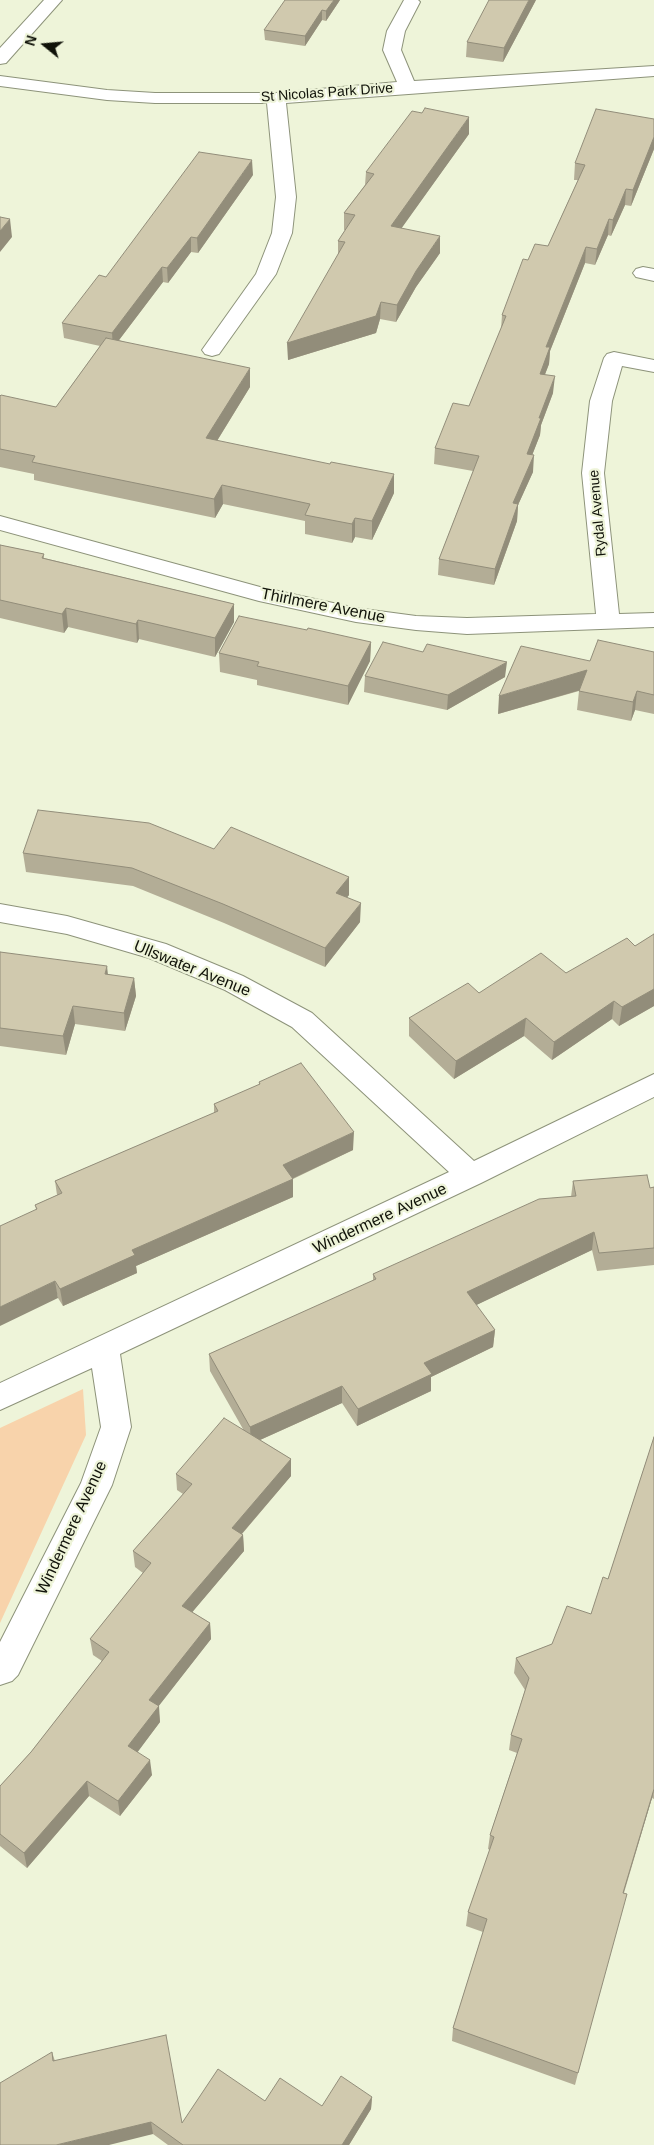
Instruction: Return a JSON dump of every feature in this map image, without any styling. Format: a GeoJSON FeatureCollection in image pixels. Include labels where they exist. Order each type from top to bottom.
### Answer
{"type":"FeatureCollection","features":[{"type":"Feature","properties":{"kind":"street"},"geometry":{"type":"LineString","coordinates":[[0,59],[53,0]]}},
{"type":"Feature","properties":{"kind":"street"},"geometry":{"type":"LineString","coordinates":[[408,87],[392,50],[396,31],[411,2]]}},
{"type":"Feature","properties":{"kind":"street","name":"St Nicolas Park Drive"},"geometry":{"type":"LineString","coordinates":[[0,81],[106,95],[155,98],[276,98],[408,87],[654,71]]}},
{"type":"Feature","properties":{"kind":"street"},"geometry":{"type":"LineString","coordinates":[[212,350],[266,274],[282,233],[286,197],[276,98]]}},
{"type":"Feature","properties":{"kind":"street","name":"Rydal Avenue"},"geometry":{"type":"LineString","coordinates":[[608,621],[593,473],[601,401],[614,358],[654,366]]}},
{"type":"Feature","properties":{"kind":"street","name":"Thirlmere Avenue"},"geometry":{"type":"LineString","coordinates":[[0,523],[259,594],[356,615],[416,623],[467,626],[654,620]]}},
{"type":"Feature","properties":{"kind":"street","name":"Ullswater Avenue"},"geometry":{"type":"LineString","coordinates":[[0,913],[67,925],[157,951],[234,983],[302,1020],[471,1175]]}},
{"type":"Feature","properties":{"kind":"street","name":"Windermere Avenue"},"geometry":{"type":"LineString","coordinates":[[0,1397],[471,1175],[654,1085]]}},
{"type":"Feature","properties":{"kind":"street","name":"Windermere Avenue"},"geometry":{"type":"LineString","coordinates":[[0,1670],[6,1664],[96,1485],[116,1427],[104,1349]]}},
{"type":"Feature","properties":{"kind":"shaded area"},"geometry":{"type":"Polygon","coordinates":[[[83,1389],[86,1435],[0,1623],[0,1428],[83,1389]]]}},
{"type":"Feature","properties":{"kind":"building"},"geometry":{"type":"Polygon","coordinates":[[[285,0],[334,0],[326,11],[322,10],[305,36],[264,30],[285,0]]]}},
{"type":"Feature","properties":{"kind":"building"},"geometry":{"type":"Polygon","coordinates":[[[489,0],[529,0],[504,48],[467,42],[489,0]]]}},
{"type":"Feature","properties":{"kind":"building"},"geometry":{"type":"Polygon","coordinates":[[[425,108],[469,117],[391,226],[440,236],[416,271],[397,305],[381,302],[376,316],[287,343],[345,242],[338,241],[355,215],[344,213],[374,174],[366,172],[412,111],[422,113],[425,108]]]}},
{"type":"Feature","properties":{"kind":"building"},"geometry":{"type":"Polygon","coordinates":[[[596,109],[654,119],[654,137],[633,190],[626,189],[613,220],[609,219],[597,249],[586,247],[546,347],[550,347],[540,374],[555,376],[527,454],[534,455],[513,503],[518,504],[495,569],[439,559],[479,456],[435,448],[453,403],[469,406],[506,316],[502,315],[523,259],[528,260],[535,244],[548,246],[585,165],[575,163],[596,109]]]}},
{"type":"Feature","properties":{"kind":"building"},"geometry":{"type":"Polygon","coordinates":[[[199,152],[252,160],[197,238],[191,237],[167,268],[162,267],[112,333],[62,323],[99,275],[106,277],[199,152]]]}},
{"type":"Feature","properties":{"kind":"building"},"geometry":{"type":"Polygon","coordinates":[[[0,217],[10,219],[0,231],[0,217]]]}},
{"type":"Feature","properties":{"kind":"building"},"geometry":{"type":"Polygon","coordinates":[[[106,338],[250,368],[206,438],[330,464],[331,462],[394,474],[372,521],[355,518],[352,524],[305,515],[310,504],[222,485],[214,499],[32,462],[35,456],[0,449],[0,396],[56,407],[106,338]]]}},
{"type":"Feature","properties":{"kind":"building"},"geometry":{"type":"Polygon","coordinates":[[[0,545],[44,554],[42,558],[234,604],[215,638],[138,620],[136,624],[66,608],[62,614],[0,600],[0,545]]]}},
{"type":"Feature","properties":{"kind":"building"},"geometry":{"type":"Polygon","coordinates":[[[239,616],[307,630],[308,628],[371,642],[348,686],[257,666],[259,662],[219,653],[239,616]]]}},
{"type":"Feature","properties":{"kind":"building"},"geometry":{"type":"Polygon","coordinates":[[[598,640],[654,652],[654,695],[637,691],[633,702],[579,691],[587,670],[499,696],[521,646],[590,661],[598,640]]]}},
{"type":"Feature","properties":{"kind":"building"},"geometry":{"type":"Polygon","coordinates":[[[383,642],[423,652],[427,644],[507,662],[448,695],[365,676],[383,642]]]}},
{"type":"Feature","properties":{"kind":"building"},"geometry":{"type":"Polygon","coordinates":[[[38,810],[149,823],[214,849],[231,827],[349,877],[336,893],[361,903],[325,948],[223,904],[132,868],[23,853],[38,810]]]}},
{"type":"Feature","properties":{"kind":"building"},"geometry":{"type":"Polygon","coordinates":[[[654,934],[654,989],[622,1007],[614,1001],[554,1042],[526,1018],[456,1061],[409,1018],[468,983],[479,993],[541,953],[566,973],[627,938],[635,946],[654,934]]]}},
{"type":"Feature","properties":{"kind":"building"},"geometry":{"type":"Polygon","coordinates":[[[0,952],[107,966],[105,974],[134,978],[124,1013],[73,1006],[63,1036],[0,1028],[0,952]]]}},
{"type":"Feature","properties":{"kind":"building"},"geometry":{"type":"Polygon","coordinates":[[[301,1063],[354,1132],[283,1165],[293,1179],[132,1250],[135,1255],[60,1289],[55,1281],[0,1307],[0,1226],[37,1209],[35,1205],[62,1193],[55,1181],[218,1111],[214,1104],[260,1084],[259,1082],[301,1063]]]}},
{"type":"Feature","properties":{"kind":"building"},"geometry":{"type":"Polygon","coordinates":[[[647,1175],[650,1188],[654,1187],[654,1248],[599,1253],[594,1232],[467,1292],[495,1330],[424,1363],[432,1374],[358,1409],[342,1386],[250,1427],[209,1354],[376,1279],[373,1274],[539,1199],[576,1196],[573,1181],[647,1175]]]}},
{"type":"Feature","properties":{"kind":"building"},"geometry":{"type":"Polygon","coordinates":[[[224,1418],[291,1459],[232,1528],[243,1535],[182,1606],[210,1623],[149,1700],[159,1706],[128,1746],[150,1760],[118,1801],[87,1781],[24,1853],[0,1834],[0,1786],[31,1752],[109,1652],[90,1639],[151,1563],[133,1551],[192,1484],[176,1474],[224,1418]]]}},
{"type":"Feature","properties":{"kind":"building"},"geometry":{"type":"Polygon","coordinates":[[[654,1437],[654,1789],[623,1893],[627,1894],[578,2073],[453,2028],[487,1919],[468,1912],[494,1837],[490,1835],[522,1739],[511,1735],[529,1678],[516,1658],[552,1644],[567,1606],[591,1614],[603,1577],[608,1579],[654,1437]]]}},
{"type":"Feature","properties":{"kind":"building"},"geometry":{"type":"Polygon","coordinates":[[[166,2035],[182,2123],[218,2069],[265,2101],[280,2078],[322,2106],[341,2076],[372,2097],[342,2145],[183,2145],[151,2122],[56,2145],[0,2145],[0,2083],[52,2052],[53,2061],[166,2035]]]}}]}
